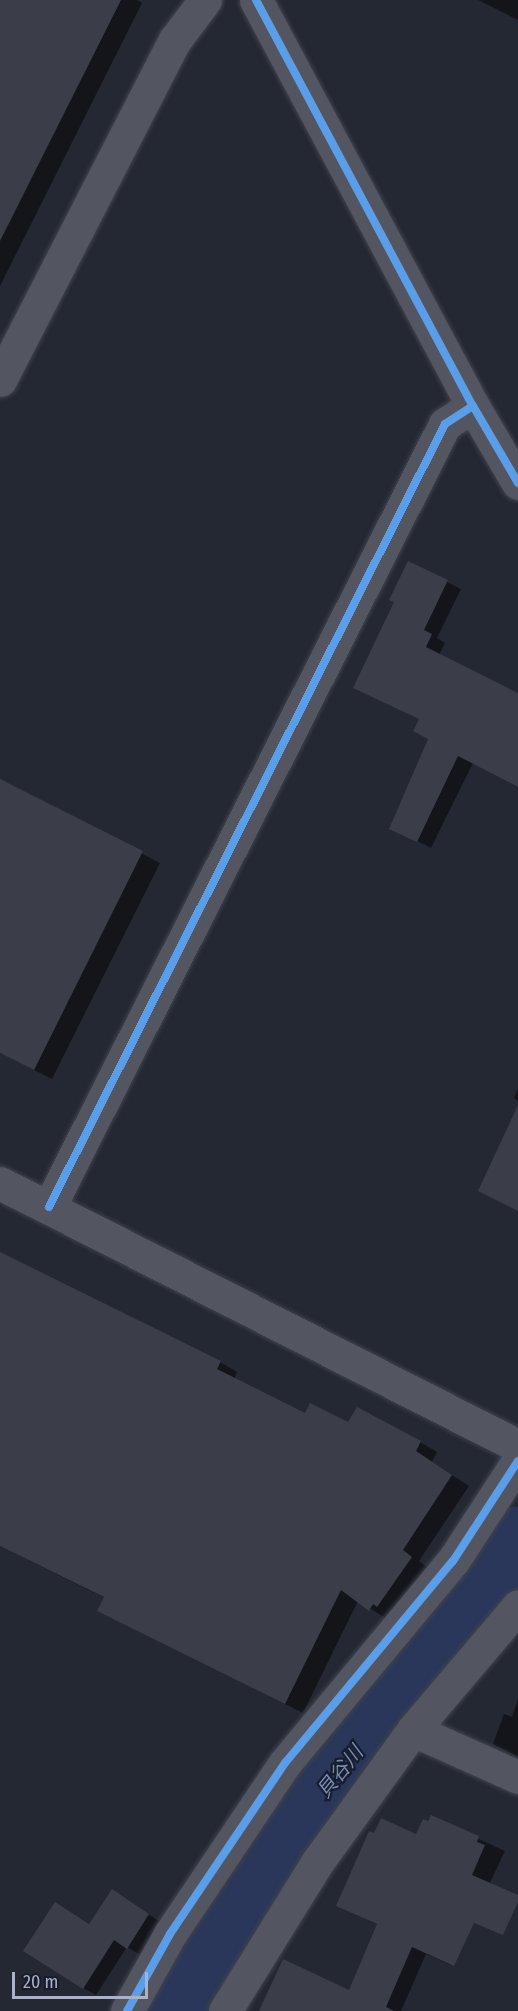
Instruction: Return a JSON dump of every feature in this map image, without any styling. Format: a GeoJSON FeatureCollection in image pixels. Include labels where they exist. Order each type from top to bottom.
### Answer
{"type":"FeatureCollection","features":[{"type":"Feature","properties":{"kind":"street"},"geometry":{"type":"LineString","coordinates":[[0,380],[175,40],[205,0]]}},
{"type":"Feature","properties":{"kind":"street"},"geometry":{"type":"LineString","coordinates":[[256,0],[473,406],[518,483]]}},
{"type":"Feature","properties":{"kind":"street"},"geometry":{"type":"LineString","coordinates":[[48,1207],[445,424],[473,406]]}},
{"type":"Feature","properties":{"kind":"street"},"geometry":{"type":"LineString","coordinates":[[0,1183],[518,1446]]}},
{"type":"Feature","properties":{"kind":"street"},"geometry":{"type":"LineString","coordinates":[[127,2011],[170,1934],[285,1763],[453,1561],[518,1461]]}},
{"type":"Feature","properties":{"kind":"street"},"geometry":{"type":"LineString","coordinates":[[225,2011],[316,1864],[413,1730],[518,1606]]}},
{"type":"Feature","properties":{"kind":"street"},"geometry":{"type":"LineString","coordinates":[[413,1730],[518,1777]]}},
{"type":"Feature","properties":{"kind":"building"},"geometry":{"type":"Polygon","coordinates":[[[0,0],[121,0],[0,241],[0,0]]]}},
{"type":"Feature","properties":{"kind":"building"},"geometry":{"type":"Polygon","coordinates":[[[408,561],[448,580],[424,630],[432,634],[426,647],[518,693],[518,787],[458,756],[417,842],[389,829],[428,739],[413,731],[419,719],[353,688],[394,602],[389,600],[408,561]]]}},
{"type":"Feature","properties":{"kind":"building"},"geometry":{"type":"Polygon","coordinates":[[[0,779],[143,851],[34,1070],[0,1053],[0,779]]]}},
{"type":"Feature","properties":{"kind":"building"},"geometry":{"type":"Polygon","coordinates":[[[518,1105],[518,1211],[478,1191],[518,1105]]]}},
{"type":"Feature","properties":{"kind":"building"},"geometry":{"type":"Polygon","coordinates":[[[0,1252],[221,1361],[217,1369],[305,1413],[310,1403],[348,1422],[357,1407],[421,1441],[416,1451],[452,1475],[403,1550],[412,1557],[377,1607],[373,1604],[369,1611],[341,1590],[285,1704],[97,1611],[104,1597],[0,1546],[0,1252]]]}},
{"type":"Feature","properties":{"kind":"building"},"geometry":{"type":"Polygon","coordinates":[[[431,1815],[479,1836],[477,1842],[485,1845],[472,1875],[518,1895],[518,1902],[503,1935],[474,1923],[454,1966],[412,1947],[386,2007],[394,2011],[259,2011],[283,1959],[349,1990],[377,1924],[336,1906],[369,1831],[374,1833],[381,1818],[416,1834],[423,1819],[428,1821],[431,1815]]]}},
{"type":"Feature","properties":{"kind":"building"},"geometry":{"type":"Polygon","coordinates":[[[112,1889],[149,1914],[127,1949],[114,1940],[83,1989],[23,1951],[55,1902],[89,1924],[112,1889]]]}},
{"type":"Feature","properties":{"kind":"waterway","name":"貝谷川"},"geometry":{"type":"LineString","coordinates":[[185,2011],[271,1857],[518,1548]]}},
{"type":"Feature","properties":{"kind":"cycle path"},"geometry":{"type":"LineString","coordinates":[[256,0],[473,406],[518,483]]}},
{"type":"Feature","properties":{"kind":"cycle path"},"geometry":{"type":"LineString","coordinates":[[49,1207],[445,424],[473,406]]}},
{"type":"Feature","properties":{"kind":"cycle path"},"geometry":{"type":"LineString","coordinates":[[127,2011],[170,1934],[285,1763],[453,1561],[518,1461]]}}]}
